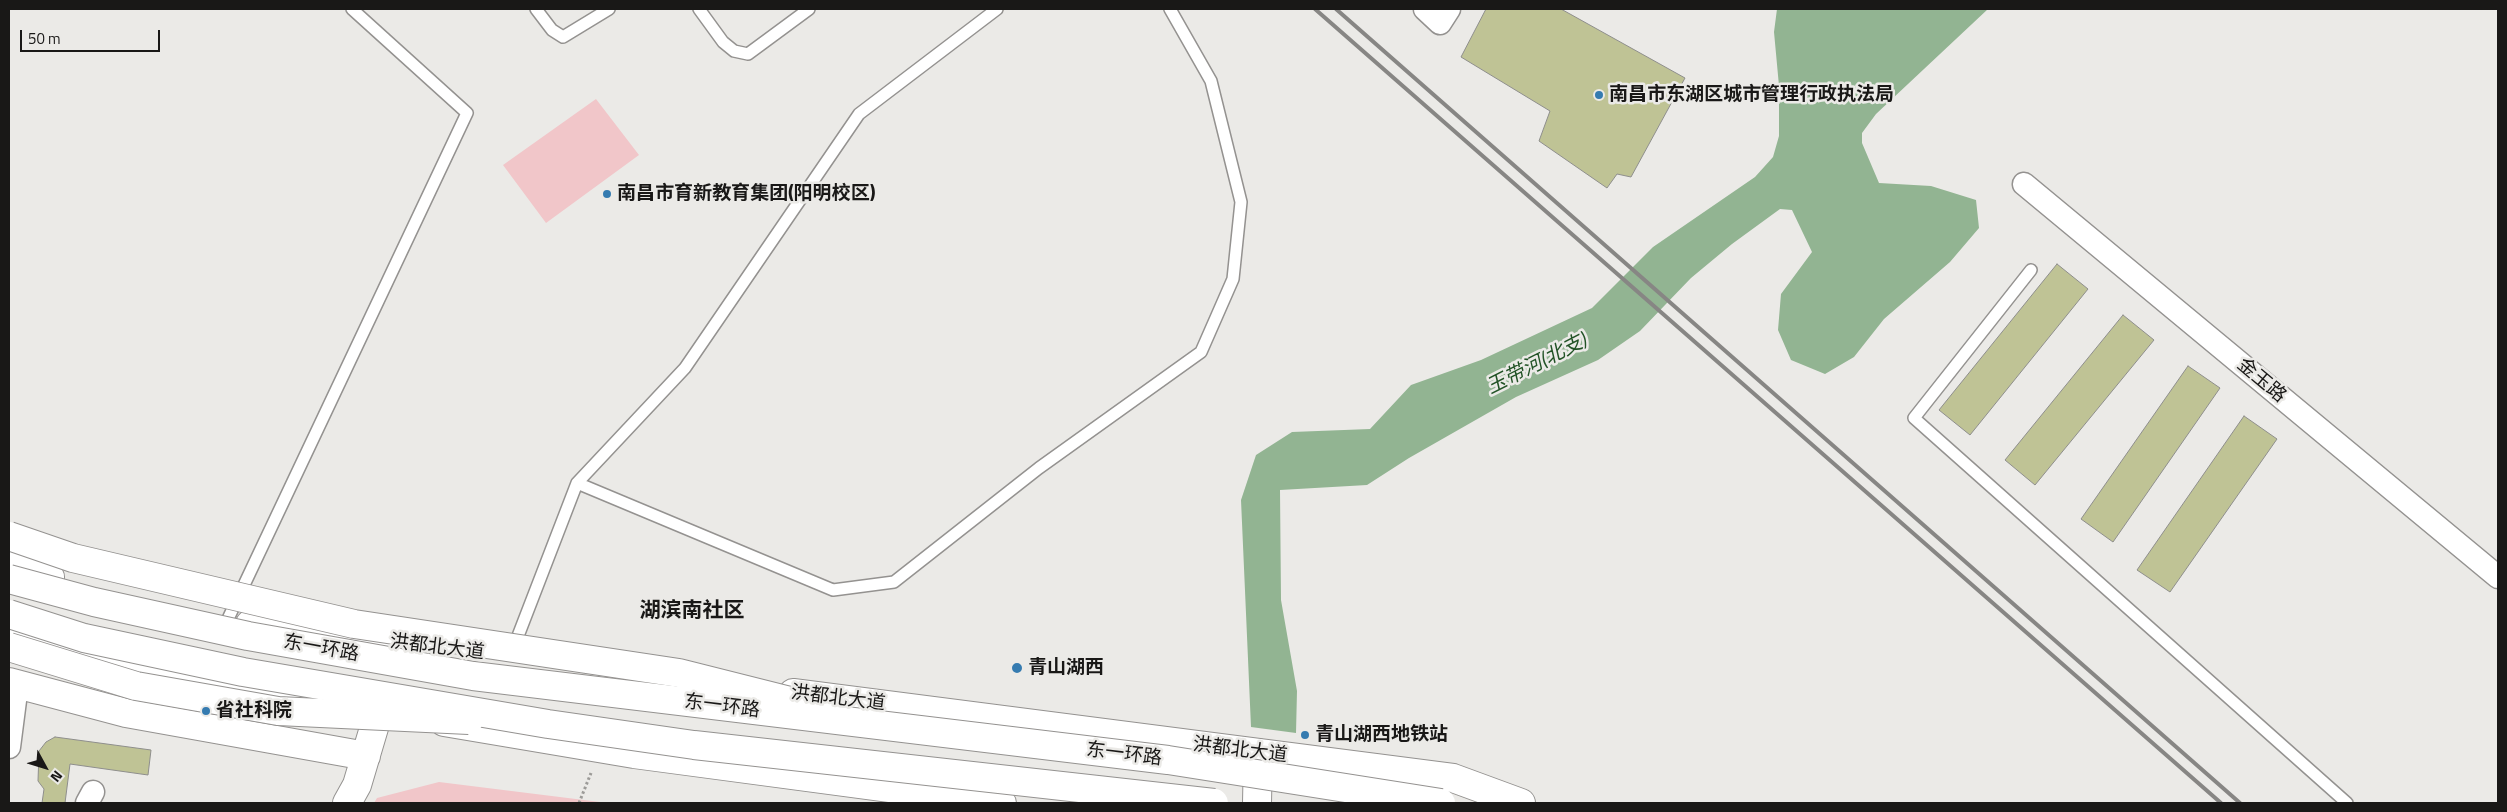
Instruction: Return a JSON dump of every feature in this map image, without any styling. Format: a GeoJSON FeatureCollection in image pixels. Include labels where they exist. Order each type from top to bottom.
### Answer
{"type":"FeatureCollection","features":[{"type":"Feature","properties":{"kind":"main road"},"geometry":{"type":"LineString","coordinates":[[9,536],[73,558],[354,624],[679,672],[894,728]]}},
{"type":"Feature","properties":{"kind":"main road","name":"洪都北大道"},"geometry":{"type":"LineString","coordinates":[[9,564],[74,584],[227,621],[1453,778],[1521,803]]}},
{"type":"Feature","properties":{"kind":"main road","name":"东一环路"},"geometry":{"type":"LineString","coordinates":[[9,578],[94,602],[248,636],[472,676],[1168,760],[1441,803]]}},
{"type":"Feature","properties":{"kind":"main road","name":"东一环路"},"geometry":{"type":"LineString","coordinates":[[9,614],[84,638],[243,672],[548,724],[694,745],[1214,803]]}},
{"type":"Feature","properties":{"kind":"main road"},"geometry":{"type":"LineString","coordinates":[[9,634],[207,682],[634,754],[1002,803]]}},
{"type":"Feature","properties":{"kind":"main road"},"geometry":{"type":"LineString","coordinates":[[9,647],[136,686],[278,711],[548,724]]}},
{"type":"Feature","properties":{"kind":"main road"},"geometry":{"type":"LineString","coordinates":[[13,684],[126,713],[366,756]]}},
{"type":"Feature","properties":{"kind":"main road"},"geometry":{"type":"LineString","coordinates":[[346,803],[357,785],[379,711]]}},
{"type":"Feature","properties":{"kind":"main road"},"geometry":{"type":"LineString","coordinates":[[1257,803],[1258,753]]}},
{"type":"Feature","properties":{"kind":"street"},"geometry":{"type":"LineString","coordinates":[[1424,9],[1440,23],[1449,9]]}},
{"type":"Feature","properties":{"kind":"street","name":"金玉路"},"geometry":{"type":"LineString","coordinates":[[2024,184],[2496,571]]}},
{"type":"Feature","properties":{"kind":"street"},"geometry":{"type":"LineString","coordinates":[[9,747],[13,684]]}},
{"type":"Feature","properties":{"kind":"lane"},"geometry":{"type":"LineString","coordinates":[[227,621],[467,113],[352,9]]}},
{"type":"Feature","properties":{"kind":"lane"},"geometry":{"type":"LineString","coordinates":[[536,9],[552,30],[563,37],[609,9]]}},
{"type":"Feature","properties":{"kind":"lane"},"geometry":{"type":"LineString","coordinates":[[699,9],[723,42],[734,51],[748,54],[809,9]]}},
{"type":"Feature","properties":{"kind":"lane"},"geometry":{"type":"LineString","coordinates":[[509,657],[577,483],[685,368],[859,114],[997,9]]}},
{"type":"Feature","properties":{"kind":"lane"},"geometry":{"type":"LineString","coordinates":[[577,483],[832,590],[894,582],[1039,468],[1200,352],[1233,279],[1241,202],[1211,81],[1170,9]]}},
{"type":"Feature","properties":{"kind":"lane"},"geometry":{"type":"LineString","coordinates":[[2032,270],[1914,418],[2347,803]]}},
{"type":"Feature","properties":{"kind":"path"},"geometry":{"type":"LineString","coordinates":[[579,803],[591,773]]}},
{"type":"Feature","properties":{"kind":"shaded area"},"geometry":{"type":"Polygon","coordinates":[[[596,99],[639,155],[546,223],[503,165],[596,99]]]}},
{"type":"Feature","properties":{"kind":"shaded area"},"geometry":{"type":"Polygon","coordinates":[[[439,782],[608,803],[374,803],[377,798],[439,782]]]}},
{"type":"Feature","properties":{"kind":"water","name":"玉带河(北支)"},"geometry":{"type":"Polygon","coordinates":[[[1777,9],[1988,9],[1876,114],[1862,133],[1862,143],[1879,183],[1931,186],[1976,200],[1979,228],[1950,262],[1884,319],[1854,357],[1825,374],[1791,360],[1778,330],[1781,294],[1812,252],[1792,210],[1780,209],[1732,244],[1691,278],[1640,331],[1598,360],[1516,397],[1409,458],[1367,485],[1280,490],[1281,600],[1297,691],[1296,733],[1251,727],[1241,500],[1256,455],[1292,432],[1370,429],[1411,385],[1481,360],[1592,308],[1653,247],[1755,177],[1773,157],[1779,136],[1779,86],[1774,32],[1777,9]]]}},
{"type":"Feature","properties":{"kind":"building","name":"南昌市东湖区城市管理行政执法局"},"geometry":{"type":"Polygon","coordinates":[[[1486,9],[1561,9],[1685,78],[1631,177],[1617,174],[1607,188],[1539,141],[1550,111],[1461,57],[1486,9]]]}},
{"type":"Feature","properties":{"kind":"building"},"geometry":{"type":"Polygon","coordinates":[[[2057,264],[2088,289],[1970,435],[1939,410],[2057,264]]]}},
{"type":"Feature","properties":{"kind":"building"},"geometry":{"type":"Polygon","coordinates":[[[2123,315],[2154,340],[2035,485],[2005,460],[2123,315]]]}},
{"type":"Feature","properties":{"kind":"building"},"geometry":{"type":"Polygon","coordinates":[[[2188,366],[2220,388],[2113,542],[2081,519],[2188,366]]]}},
{"type":"Feature","properties":{"kind":"building"},"geometry":{"type":"Polygon","coordinates":[[[2244,416],[2277,439],[2170,592],[2137,570],[2244,416]]]}},
{"type":"Feature","properties":{"kind":"building"},"geometry":{"type":"Polygon","coordinates":[[[55,737],[151,750],[148,775],[70,764],[65,803],[42,803],[44,789],[38,781],[39,751],[46,742],[55,737]]]}},
{"type":"Feature","properties":{"kind":"railway"},"geometry":{"type":"LineString","coordinates":[[1315,9],[2221,803]]}},
{"type":"Feature","properties":{"kind":"railway"},"geometry":{"type":"LineString","coordinates":[[1336,9],[2240,803]]}},
{"type":"Feature","properties":{"kind":"place","name":"南昌市东湖区城市管理行政执法局"},"geometry":{"type":"Point","coordinates":[1599,95]}},
{"type":"Feature","properties":{"kind":"place","name":"南昌市育新教育集团(阳明校区)"},"geometry":{"type":"Point","coordinates":[607,194]}},
{"type":"Feature","properties":{"kind":"place","name":"青山湖西"},"geometry":{"type":"Point","coordinates":[1017,668]}},
{"type":"Feature","properties":{"kind":"place","name":"省社科院"},"geometry":{"type":"Point","coordinates":[206,711]}},
{"type":"Feature","properties":{"kind":"place","name":"青山湖西地铁站"},"geometry":{"type":"Point","coordinates":[1305,735]}},
{"type":"Feature","properties":{"kind":"district","name":"湖滨南社区"},"geometry":{"type":"Point","coordinates":[692,612]}}]}
